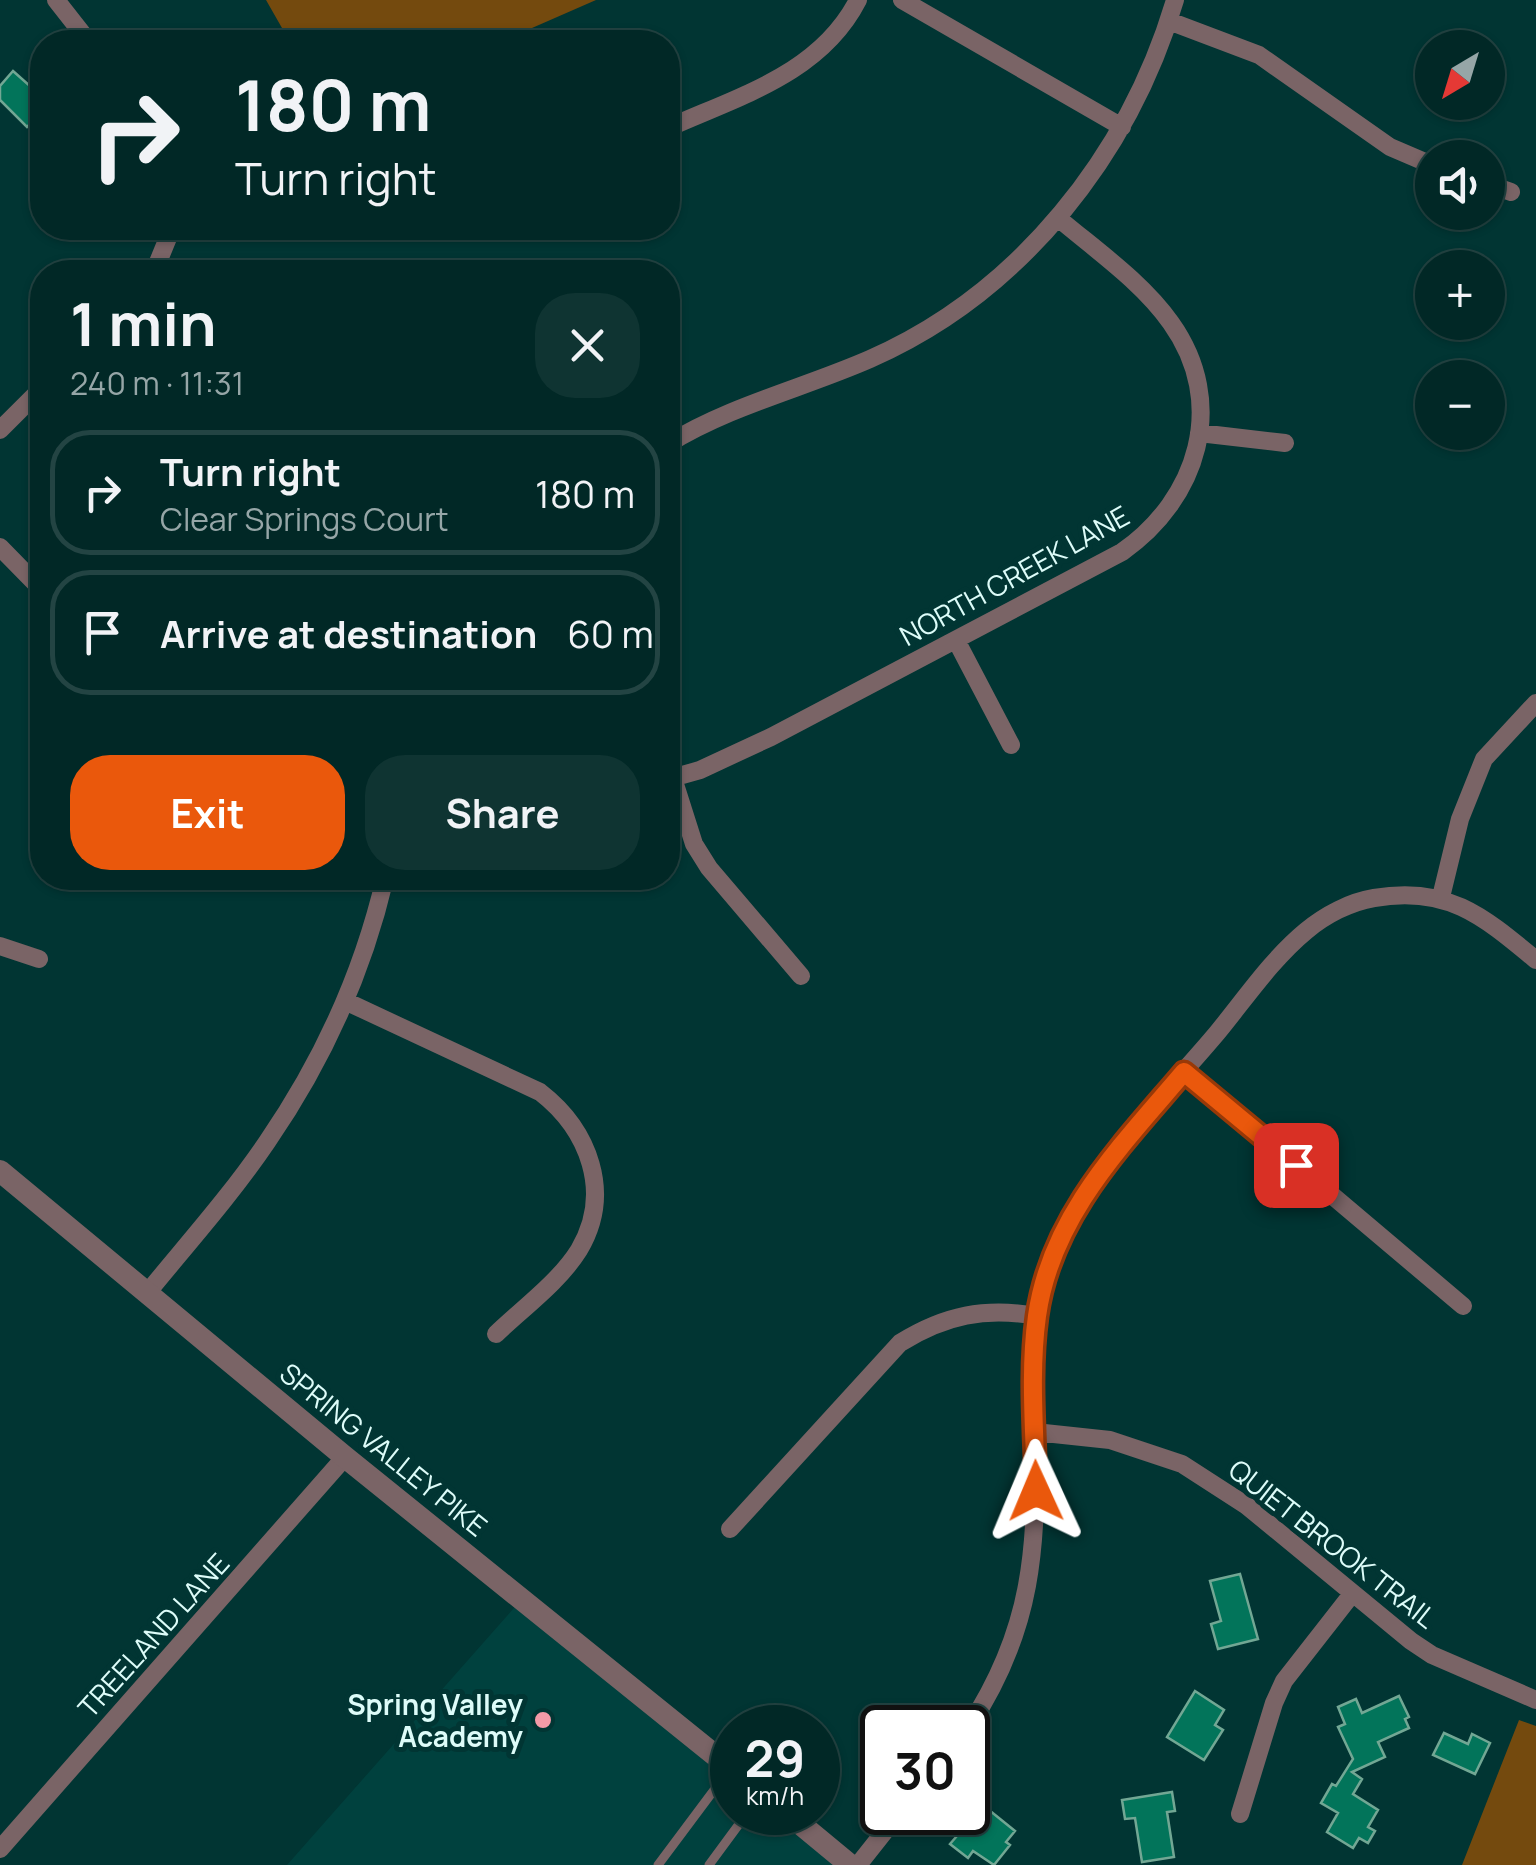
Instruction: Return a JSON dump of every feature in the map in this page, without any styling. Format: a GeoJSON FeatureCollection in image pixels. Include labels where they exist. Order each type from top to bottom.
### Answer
{"type":"FeatureCollection","features":[{"type":"Feature","properties":{"kind":"street"},"geometry":{"type":"LineString","coordinates":[[56,0],[80,30]]}},
{"type":"Feature","properties":{"kind":"street"},"geometry":{"type":"LineString","coordinates":[[680,122],[803,65],[839,31],[858,0]]}},
{"type":"Feature","properties":{"kind":"street"},"geometry":{"type":"LineString","coordinates":[[902,0],[1122,127]]}},
{"type":"Feature","properties":{"kind":"street"},"geometry":{"type":"LineString","coordinates":[[680,438],[876,357],[917,335],[994,281],[1058,218],[1099,165],[1122,127],[1175,0]]}},
{"type":"Feature","properties":{"kind":"street"},"geometry":{"type":"LineString","coordinates":[[1169,21],[1259,54],[1390,147],[1415,158]]}},
{"type":"Feature","properties":{"kind":"street"},"geometry":{"type":"LineString","coordinates":[[1505,190],[1511,192]]}},
{"type":"Feature","properties":{"kind":"street","name":"NORTH CREEK LANE"},"geometry":{"type":"LineString","coordinates":[[680,775],[719,762],[1122,552],[1145,536],[1173,504],[1188,478],[1199,433],[1198,386],[1189,356],[1170,320],[1146,293],[1058,218]]}},
{"type":"Feature","properties":{"kind":"street"},"geometry":{"type":"LineString","coordinates":[[0,430],[30,400]]}},
{"type":"Feature","properties":{"kind":"street"},"geometry":{"type":"LineString","coordinates":[[1199,433],[1285,443]]}},
{"type":"Feature","properties":{"kind":"street"},"geometry":{"type":"LineString","coordinates":[[0,547],[30,578]]}},
{"type":"Feature","properties":{"kind":"street"},"geometry":{"type":"LineString","coordinates":[[956,640],[1011,745]]}},
{"type":"Feature","properties":{"kind":"street"},"geometry":{"type":"LineString","coordinates":[[1441,898],[1460,819],[1484,759],[1536,702]]}},
{"type":"Feature","properties":{"kind":"street"},"geometry":{"type":"LineString","coordinates":[[680,806],[708,868],[801,976]]}},
{"type":"Feature","properties":{"kind":"street"},"geometry":{"type":"LineString","coordinates":[[148,1292],[270,1139],[345,1001],[383,890]]}},
{"type":"Feature","properties":{"kind":"street"},"geometry":{"type":"LineString","coordinates":[[982,1705],[998,1677],[1026,1600],[1036,1521],[1033,1368],[1037,1316],[1053,1254],[1080,1200],[1100,1171],[1308,929],[1334,912],[1372,898],[1441,898],[1491,922],[1536,960]]}},
{"type":"Feature","properties":{"kind":"street"},"geometry":{"type":"LineString","coordinates":[[0,946],[39,959]]}},
{"type":"Feature","properties":{"kind":"street"},"geometry":{"type":"LineString","coordinates":[[345,1001],[540,1092],[560,1108],[583,1141],[594,1178],[593,1215],[587,1234],[566,1267],[496,1334]]}},
{"type":"Feature","properties":{"kind":"street"},"geometry":{"type":"LineString","coordinates":[[1184,1072],[1464,1306]]}},
{"type":"Feature","properties":{"kind":"street","name":"SPRING VALLEY PIKE"},"geometry":{"type":"LineString","coordinates":[[0,1171],[710,1751]]}},
{"type":"Feature","properties":{"kind":"street"},"geometry":{"type":"LineString","coordinates":[[730,1529],[900,1343],[924,1328],[967,1313],[1037,1316]]}},
{"type":"Feature","properties":{"kind":"street","name":"QUIET BROOK TRAIL"},"geometry":{"type":"LineString","coordinates":[[1035,1432],[1110,1440],[1182,1464],[1247,1506],[1432,1655],[1536,1700]]}},
{"type":"Feature","properties":{"kind":"street","name":"TREELAND LANE"},"geometry":{"type":"LineString","coordinates":[[0,1849],[345,1456]]}},
{"type":"Feature","properties":{"kind":"street"},"geometry":{"type":"LineString","coordinates":[[1240,1814],[1284,1681],[1352,1594]]}},
{"type":"Feature","properties":{"kind":"street"},"geometry":{"type":"LineString","coordinates":[[814,1835],[850,1865]]}},
{"type":"Feature","properties":{"kind":"street"},"geometry":{"type":"LineString","coordinates":[[858,1865],[882,1835]]}},
{"type":"Feature","properties":{"kind":"lane"},"geometry":{"type":"LineString","coordinates":[[658,1865],[710,1798]]}},
{"type":"Feature","properties":{"kind":"lane"},"geometry":{"type":"LineString","coordinates":[[710,1865],[732,1835]]}},
{"type":"Feature","properties":{"kind":"shaded area"},"geometry":{"type":"Polygon","coordinates":[[[266,0],[596,0],[527,30],[283,30],[266,0]]]}},
{"type":"Feature","properties":{"kind":"shaded area","name":"Spring Valley Academy"},"geometry":{"type":"Polygon","coordinates":[[[521,1600],[710,1751],[710,1835],[813,1835],[850,1865],[287,1865],[521,1600]]]}},
{"type":"Feature","properties":{"kind":"shaded area"},"geometry":{"type":"Polygon","coordinates":[[[1519,1720],[1536,1726],[1536,1865],[1462,1865],[1519,1720]]]}},
{"type":"Feature","properties":{"kind":"building"},"geometry":{"type":"Polygon","coordinates":[[[13,71],[30,86],[27,127],[0,100],[0,86],[13,71]]]}},
{"type":"Feature","properties":{"kind":"building"},"geometry":{"type":"Polygon","coordinates":[[[1240,1574],[1258,1639],[1218,1649],[1211,1624],[1221,1621],[1210,1581],[1240,1574]]]}},
{"type":"Feature","properties":{"kind":"building"},"geometry":{"type":"Polygon","coordinates":[[[1195,1691],[1224,1710],[1215,1725],[1223,1730],[1204,1760],[1167,1737],[1195,1691]]]}},
{"type":"Feature","properties":{"kind":"building"},"geometry":{"type":"Polygon","coordinates":[[[1399,1696],[1409,1717],[1405,1719],[1409,1728],[1378,1742],[1385,1757],[1352,1772],[1362,1779],[1353,1794],[1378,1810],[1368,1827],[1375,1831],[1368,1843],[1359,1838],[1353,1848],[1327,1832],[1338,1813],[1321,1803],[1353,1759],[1338,1727],[1345,1724],[1338,1707],[1356,1699],[1362,1713],[1399,1696]]]}},
{"type":"Feature","properties":{"kind":"building"},"geometry":{"type":"Polygon","coordinates":[[[1444,1733],[1468,1744],[1472,1734],[1490,1743],[1475,1774],[1433,1755],[1444,1733]]]}},
{"type":"Feature","properties":{"kind":"building"},"geometry":{"type":"Polygon","coordinates":[[[1172,1792],[1175,1811],[1167,1812],[1174,1857],[1142,1862],[1135,1818],[1125,1819],[1122,1800],[1172,1792]]]}},
{"type":"Feature","properties":{"kind":"building"},"geometry":{"type":"Polygon","coordinates":[[[990,1811],[1015,1831],[1006,1842],[1010,1845],[994,1865],[973,1851],[968,1858],[950,1844],[958,1835],[990,1835],[990,1811]]]}},
{"type":"Feature","properties":{"kind":"place","name":"Spring Valley Academy"},"geometry":{"type":"Point","coordinates":[543,1720]}},
{"type":"Feature","properties":{"kind":"route"},"geometry":{"type":"LineString","coordinates":[[1036,1491],[1033,1368],[1043,1284],[1066,1225],[1100,1171],[1184,1072],[1296,1165]]}}]}
